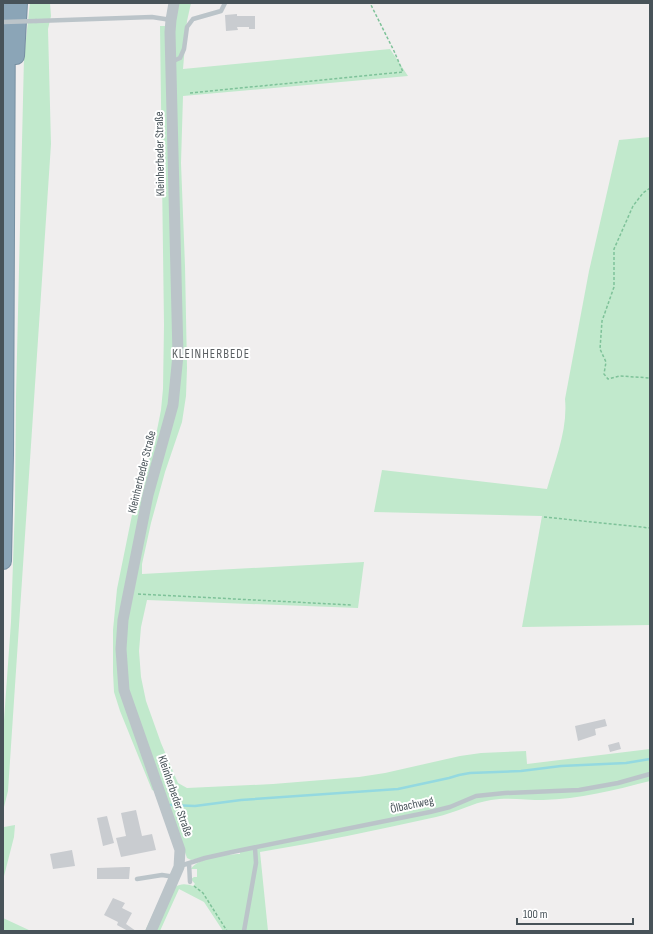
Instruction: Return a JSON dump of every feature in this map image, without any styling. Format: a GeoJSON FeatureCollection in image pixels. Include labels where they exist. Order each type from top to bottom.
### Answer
{"type":"FeatureCollection","features":[{"type":"Feature","properties":{"kind":"highway"},"geometry":{"type":"LineString","coordinates":[[3,561],[6,455],[7,3]]}},
{"type":"Feature","properties":{"kind":"highway"},"geometry":{"type":"LineString","coordinates":[[6,187],[19,3]]}},
{"type":"Feature","properties":{"kind":"street","name":"Kleinherbeder Straße"},"geometry":{"type":"LineString","coordinates":[[151,931],[181,869],[180,850],[124,690],[121,649],[123,620],[148,495],[173,405],[178,355],[170,20],[174,3]]}},
{"type":"Feature","properties":{"kind":"lane"},"geometry":{"type":"LineString","coordinates":[[171,62],[180,58],[184,49],[187,27],[193,19],[221,11],[225,3]]}},
{"type":"Feature","properties":{"kind":"lane"},"geometry":{"type":"LineString","coordinates":[[3,22],[152,17],[170,20]]}},
{"type":"Feature","properties":{"kind":"lane","name":"Ölbachweg"},"geometry":{"type":"LineString","coordinates":[[137,879],[162,875],[181,869],[205,858],[430,812],[450,807],[476,796],[505,793],[578,790],[618,783],[650,774]]}},
{"type":"Feature","properties":{"kind":"lane"},"geometry":{"type":"LineString","coordinates":[[244,931],[256,863],[256,848]]}},
{"type":"Feature","properties":{"kind":"lane"},"geometry":{"type":"LineString","coordinates":[[181,869],[190,882]]}},
{"type":"Feature","properties":{"kind":"path"},"geometry":{"type":"LineString","coordinates":[[190,93],[403,72],[370,3]]}},
{"type":"Feature","properties":{"kind":"path"},"geometry":{"type":"LineString","coordinates":[[650,188],[643,193],[633,206],[614,249],[614,287],[602,321],[600,349],[606,362],[604,374],[608,378],[620,376],[650,378]]}},
{"type":"Feature","properties":{"kind":"path"},"geometry":{"type":"LineString","coordinates":[[544,517],[650,528]]}},
{"type":"Feature","properties":{"kind":"path"},"geometry":{"type":"LineString","coordinates":[[128,593],[158,596],[352,605]]}},
{"type":"Feature","properties":{"kind":"path"},"geometry":{"type":"LineString","coordinates":[[196,888],[203,893],[226,931]]}},
{"type":"Feature","properties":{"kind":"green space"},"geometry":{"type":"Polygon","coordinates":[[[30,3],[50,3],[51,16],[48,29],[51,144],[8,791],[3,811],[3,734],[11,622],[15,504],[24,57],[30,3]]]}},
{"type":"Feature","properties":{"kind":"green space"},"geometry":{"type":"Polygon","coordinates":[[[178,3],[191,3],[187,21],[183,69],[390,49],[408,76],[183,96],[181,163],[185,266],[187,368],[186,396],[182,422],[165,472],[151,523],[142,564],[142,574],[364,562],[358,608],[147,600],[141,627],[139,651],[141,677],[146,701],[161,743],[178,783],[187,788],[273,784],[359,777],[481,753],[526,751],[527,764],[650,749],[650,781],[610,791],[570,798],[543,800],[491,800],[477,803],[436,817],[348,836],[260,852],[268,931],[223,931],[204,902],[179,889],[160,931],[145,931],[167,884],[175,887],[184,884],[193,886],[195,884],[191,879],[197,877],[197,869],[191,869],[194,865],[213,857],[240,854],[240,849],[191,860],[187,858],[165,795],[152,790],[120,711],[114,692],[113,630],[117,589],[133,510],[157,430],[163,389],[164,325],[160,26],[174,26],[178,3]]]}},
{"type":"Feature","properties":{"kind":"green space"},"geometry":{"type":"Polygon","coordinates":[[[650,137],[650,625],[522,627],[542,516],[374,512],[382,470],[547,489],[563,433],[565,422],[565,399],[589,271],[619,140],[650,137]]]}},
{"type":"Feature","properties":{"kind":"green space"},"geometry":{"type":"Polygon","coordinates":[[[3,822],[4,827],[15,825],[14,837],[3,880],[3,822]]]}},
{"type":"Feature","properties":{"kind":"green space"},"geometry":{"type":"Polygon","coordinates":[[[3,918],[31,931],[3,931],[3,918]]]}},
{"type":"Feature","properties":{"kind":"building"},"geometry":{"type":"Polygon","coordinates":[[[237,14],[237,16],[255,16],[255,29],[249,29],[249,27],[237,27],[238,30],[226,31],[225,15],[237,14]]]}},
{"type":"Feature","properties":{"kind":"building"},"geometry":{"type":"Polygon","coordinates":[[[605,719],[607,726],[595,729],[596,735],[578,741],[575,726],[605,719]]]}},
{"type":"Feature","properties":{"kind":"building"},"geometry":{"type":"Polygon","coordinates":[[[619,742],[621,749],[610,752],[608,745],[619,742]]]}},
{"type":"Feature","properties":{"kind":"building"},"geometry":{"type":"Polygon","coordinates":[[[136,810],[142,836],[152,834],[156,850],[121,857],[116,838],[126,836],[121,813],[136,810]]]}},
{"type":"Feature","properties":{"kind":"building"},"geometry":{"type":"Polygon","coordinates":[[[107,816],[114,843],[103,846],[97,818],[107,816]]]}},
{"type":"Feature","properties":{"kind":"building"},"geometry":{"type":"Polygon","coordinates":[[[72,850],[75,866],[53,869],[50,854],[72,850]]]}},
{"type":"Feature","properties":{"kind":"building"},"geometry":{"type":"Polygon","coordinates":[[[130,867],[129,879],[97,879],[97,868],[130,867]]]}},
{"type":"Feature","properties":{"kind":"building"},"geometry":{"type":"Polygon","coordinates":[[[113,898],[125,903],[122,908],[132,913],[126,924],[136,931],[128,931],[117,925],[118,922],[104,915],[113,898]]]}},
{"type":"Feature","properties":{"kind":"waterway"},"geometry":{"type":"LineString","coordinates":[[170,805],[195,806],[241,800],[398,789],[470,773],[521,771],[561,766],[626,763],[650,759]]}},
{"type":"Feature","properties":{"kind":"district","name":"KLEINHERBEDE"},"geometry":{"type":"Point","coordinates":[211,354]}}]}
